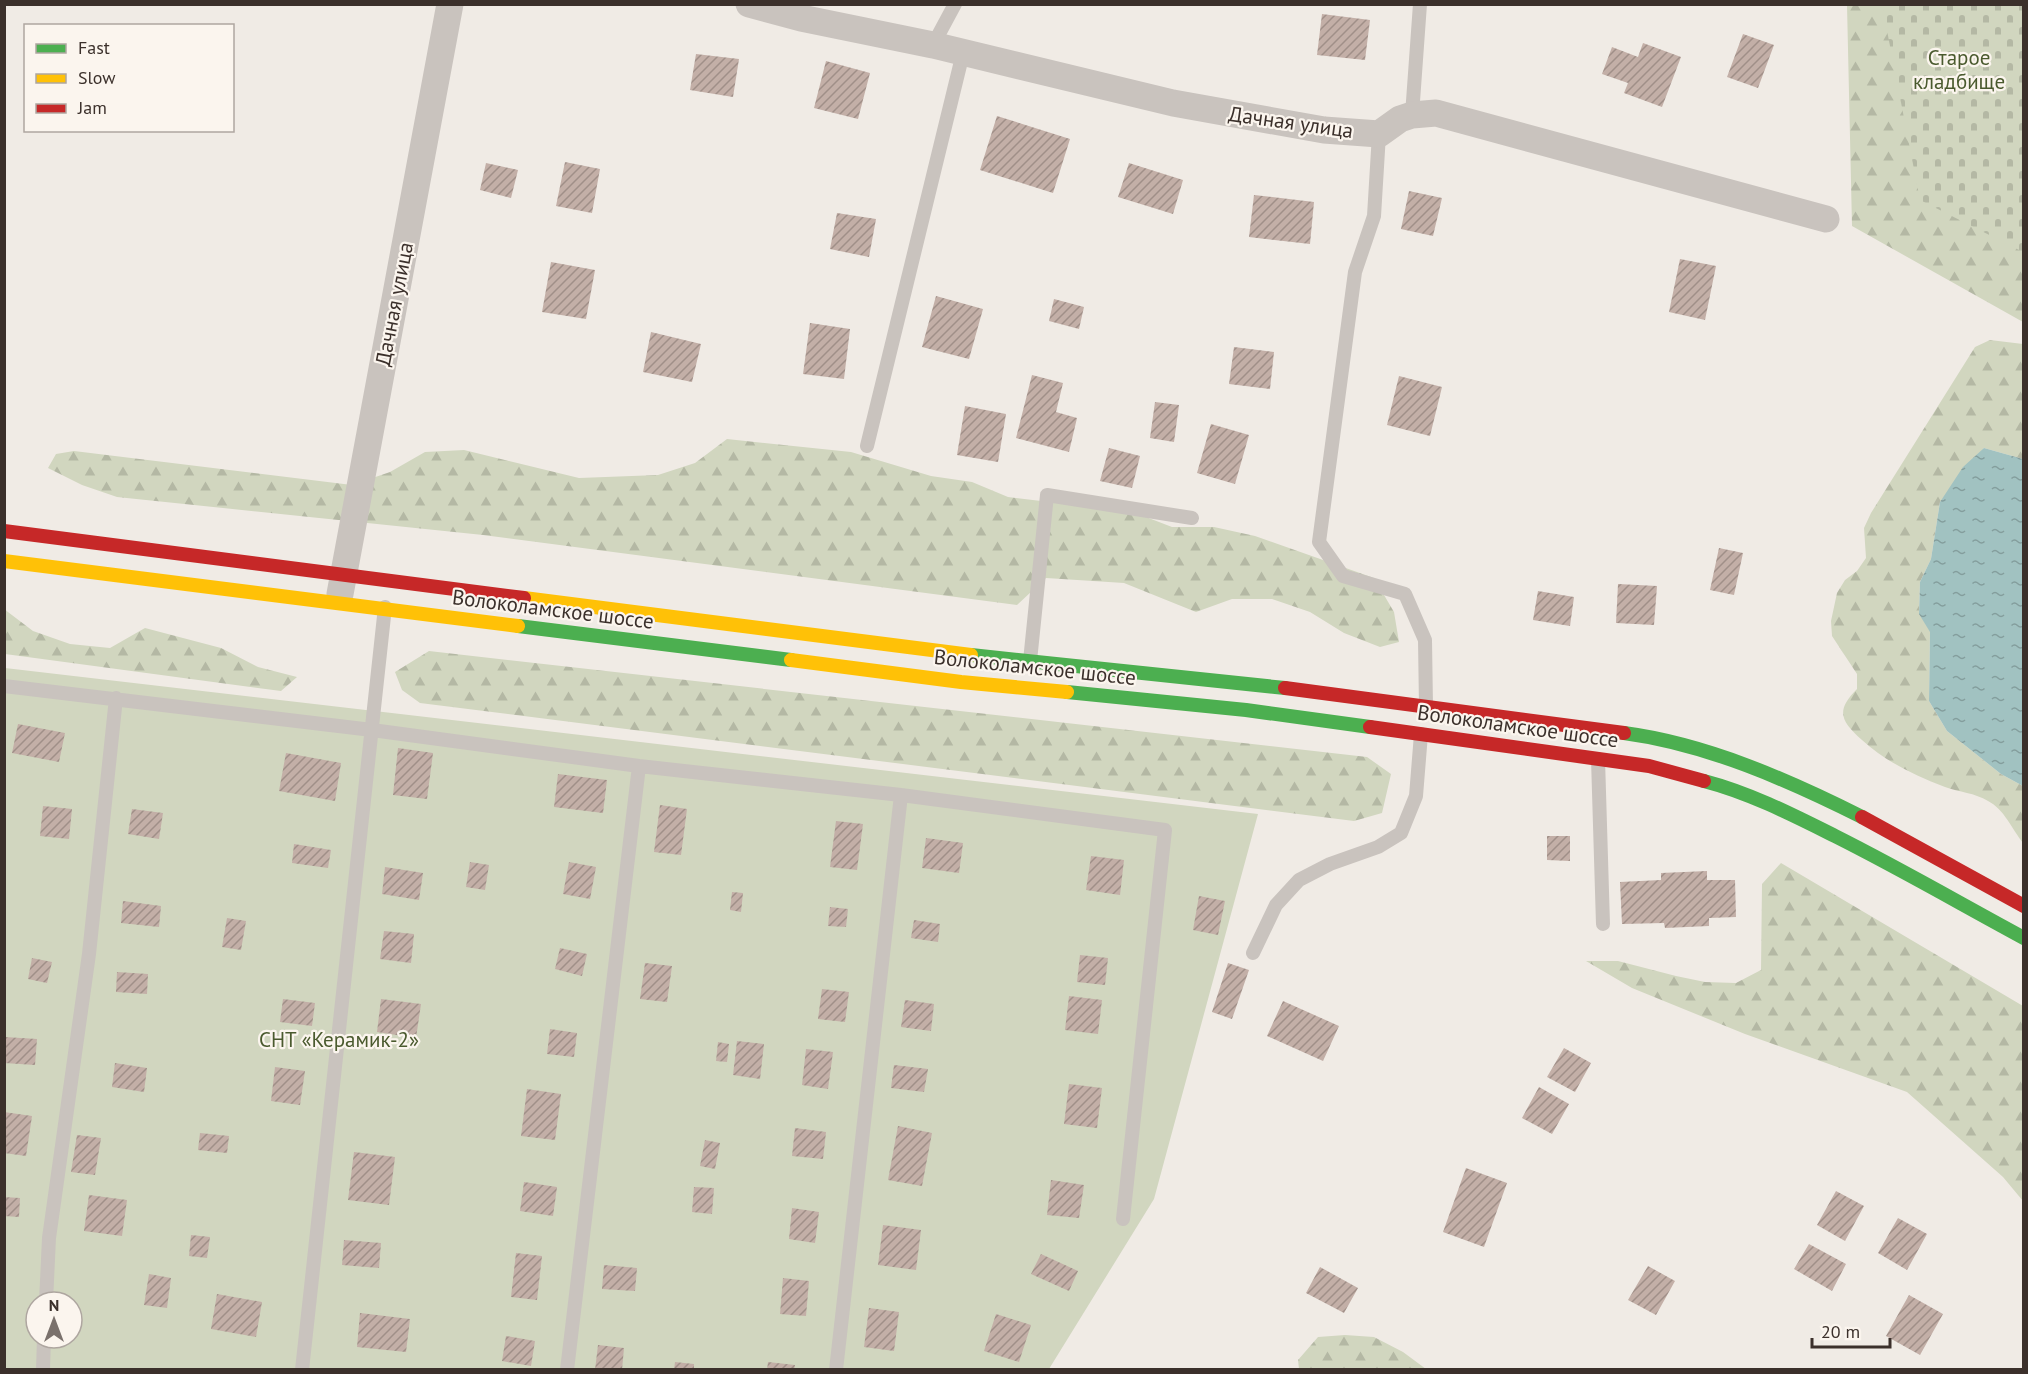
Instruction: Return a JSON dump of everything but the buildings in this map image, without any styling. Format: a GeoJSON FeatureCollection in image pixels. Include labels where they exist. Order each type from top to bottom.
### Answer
{"type":"FeatureCollection","features":[{"type":"Feature","properties":{"kind":"main road","name":"Волоколамское шоссе"},"geometry":{"type":"LineString","coordinates":[[4,531],[962,654],[1249,683],[1652,737],[1736,762],[1810,791],[1893,833],[2024,906]]}},
{"type":"Feature","properties":{"kind":"main road","name":"Волоколамское шоссе"},"geometry":{"type":"LineString","coordinates":[[4,561],[961,682],[1246,710],[1649,766],[1732,788],[1801,819],[1878,858],[2024,939]]}},
{"type":"Feature","properties":{"kind":"street","name":"Дачная улица"},"geometry":{"type":"LineString","coordinates":[[338,604],[450,4]]}},
{"type":"Feature","properties":{"kind":"street","name":"Дачная улица"},"geometry":{"type":"LineString","coordinates":[[749,4],[801,18],[933,45],[1173,103],[1324,130],[1379,134],[1400,119],[1412,115],[1436,114],[1826,219]]}},
{"type":"Feature","properties":{"kind":"lane"},"geometry":{"type":"LineString","coordinates":[[933,45],[955,4]]}},
{"type":"Feature","properties":{"kind":"lane"},"geometry":{"type":"LineString","coordinates":[[1412,115],[1420,4]]}},
{"type":"Feature","properties":{"kind":"lane"},"geometry":{"type":"LineString","coordinates":[[867,446],[963,53]]}},
{"type":"Feature","properties":{"kind":"lane"},"geometry":{"type":"LineString","coordinates":[[1379,134],[1374,216],[1355,272],[1319,542],[1343,576],[1405,594],[1425,640],[1426,707]]}},
{"type":"Feature","properties":{"kind":"lane"},"geometry":{"type":"LineString","coordinates":[[1030,660],[1047,495],[1192,518]]}},
{"type":"Feature","properties":{"kind":"lane"},"geometry":{"type":"LineString","coordinates":[[302,1370],[388,581]]}},
{"type":"Feature","properties":{"kind":"lane"},"geometry":{"type":"LineString","coordinates":[[4,686],[372,730],[639,766],[902,795],[1165,830],[1123,1219]]}},
{"type":"Feature","properties":{"kind":"lane"},"geometry":{"type":"LineString","coordinates":[[47,1290],[49,1238],[89,954],[116,698]]}},
{"type":"Feature","properties":{"kind":"lane"},"geometry":{"type":"LineString","coordinates":[[1253,952],[1276,905],[1299,880],[1330,864],[1378,847],[1401,833],[1416,796],[1421,734]]}},
{"type":"Feature","properties":{"kind":"lane"},"geometry":{"type":"LineString","coordinates":[[1598,759],[1603,924]]}},
{"type":"Feature","properties":{"kind":"lane"},"geometry":{"type":"LineString","coordinates":[[567,1370],[639,766]]}},
{"type":"Feature","properties":{"kind":"lane"},"geometry":{"type":"LineString","coordinates":[[836,1370],[902,795]]}},
{"type":"Feature","properties":{"kind":"lane"},"geometry":{"type":"LineString","coordinates":[[43,1370],[44,1350]]}},
{"type":"Feature","properties":{"kind":"green space"},"geometry":{"type":"Polygon","coordinates":[[[1847,5],[2023,5],[2023,322],[1852,226],[1847,5]]]}},
{"type":"Feature","properties":{"kind":"green space","name":"Старое кладбище"},"geometry":{"type":"Polygon","coordinates":[[[1882,5],[2023,5],[2023,252],[1920,200],[1882,5]]]}},
{"type":"Feature","properties":{"kind":"green space"},"geometry":{"type":"Polygon","coordinates":[[[1990,340],[2023,344],[2023,459],[1984,448],[1940,502],[1931,559],[1920,582],[1919,613],[1930,631],[1929,701],[1947,731],[2001,774],[2023,786],[2023,843],[1994,805],[1983,798],[1950,789],[1901,767],[1871,748],[1849,727],[1843,716],[1843,710],[1857,689],[1857,674],[1832,636],[1831,621],[1837,593],[1845,580],[1857,571],[1866,558],[1864,528],[1871,513],[1975,347],[1990,340]]]}},
{"type":"Feature","properties":{"kind":"green space"},"geometry":{"type":"Polygon","coordinates":[[[727,439],[851,452],[931,476],[972,482],[1008,497],[1133,512],[1172,527],[1214,527],[1255,536],[1374,578],[1394,612],[1399,642],[1380,647],[1344,633],[1310,612],[1272,599],[1232,599],[1196,612],[1124,583],[1046,578],[1017,605],[483,535],[117,497],[82,485],[48,468],[56,454],[74,451],[352,485],[390,472],[425,452],[464,450],[579,478],[658,475],[695,463],[727,439]]]}},
{"type":"Feature","properties":{"kind":"green space"},"geometry":{"type":"Polygon","coordinates":[[[4,609],[33,631],[70,644],[110,648],[145,628],[221,648],[258,667],[297,677],[281,691],[5,654],[4,609]]]}},
{"type":"Feature","properties":{"kind":"green space"},"geometry":{"type":"Polygon","coordinates":[[[429,651],[1367,757],[1391,774],[1382,813],[1354,821],[420,703],[402,690],[395,672],[429,651]]]}},
{"type":"Feature","properties":{"kind":"green space","name":"СНТ «Керамик-2»"},"geometry":{"type":"Polygon","coordinates":[[[5,668],[1258,814],[1154,1199],[1049,1369],[5,1370],[5,668]]]}},
{"type":"Feature","properties":{"kind":"green space"},"geometry":{"type":"Polygon","coordinates":[[[1781,863],[2023,1006],[2023,1201],[2003,1177],[1907,1092],[1745,1034],[1632,988],[1586,961],[1618,961],[1705,982],[1736,983],[1761,970],[1762,884],[1781,863]]]}},
{"type":"Feature","properties":{"kind":"green space"},"geometry":{"type":"Polygon","coordinates":[[[1345,1335],[1374,1337],[1403,1352],[1426,1369],[1299,1369],[1298,1360],[1318,1337],[1345,1335]]]}},
{"type":"Feature","properties":{"kind":"water"},"geometry":{"type":"Polygon","coordinates":[[[1984,448],[2023,459],[2023,786],[2001,774],[1947,731],[1929,701],[1930,632],[1919,614],[1920,582],[1931,559],[1940,502],[1963,467],[1984,448]]]}},
{"type":"Feature","properties":{"kind":"traffic: fast"},"geometry":{"type":"LineString","coordinates":[[518,626],[791,660]]}},
{"type":"Feature","properties":{"kind":"traffic: fast"},"geometry":{"type":"LineString","coordinates":[[971,655],[1285,688]]}},
{"type":"Feature","properties":{"kind":"traffic: fast"},"geometry":{"type":"LineString","coordinates":[[1067,692],[1246,710],[1370,727]]}},
{"type":"Feature","properties":{"kind":"traffic: fast"},"geometry":{"type":"LineString","coordinates":[[1624,733],[1686,746],[1746,765],[1862,817]]}},
{"type":"Feature","properties":{"kind":"traffic: fast"},"geometry":{"type":"LineString","coordinates":[[1704,781],[1755,798],[1803,820],[2024,938]]}},
{"type":"Feature","properties":{"kind":"traffic: slow"},"geometry":{"type":"LineString","coordinates":[[4,561],[518,626]]}},
{"type":"Feature","properties":{"kind":"traffic: slow"},"geometry":{"type":"LineString","coordinates":[[524,598],[971,655]]}},
{"type":"Feature","properties":{"kind":"traffic: slow"},"geometry":{"type":"LineString","coordinates":[[791,660],[961,682],[1067,692]]}},
{"type":"Feature","properties":{"kind":"traffic: jam"},"geometry":{"type":"LineString","coordinates":[[4,531],[524,598]]}},
{"type":"Feature","properties":{"kind":"traffic: jam"},"geometry":{"type":"LineString","coordinates":[[1285,688],[1624,733]]}},
{"type":"Feature","properties":{"kind":"traffic: jam"},"geometry":{"type":"LineString","coordinates":[[1370,727],[1649,766],[1704,781]]}},
{"type":"Feature","properties":{"kind":"traffic: jam"},"geometry":{"type":"LineString","coordinates":[[1862,817],[2024,906]]}}]}
